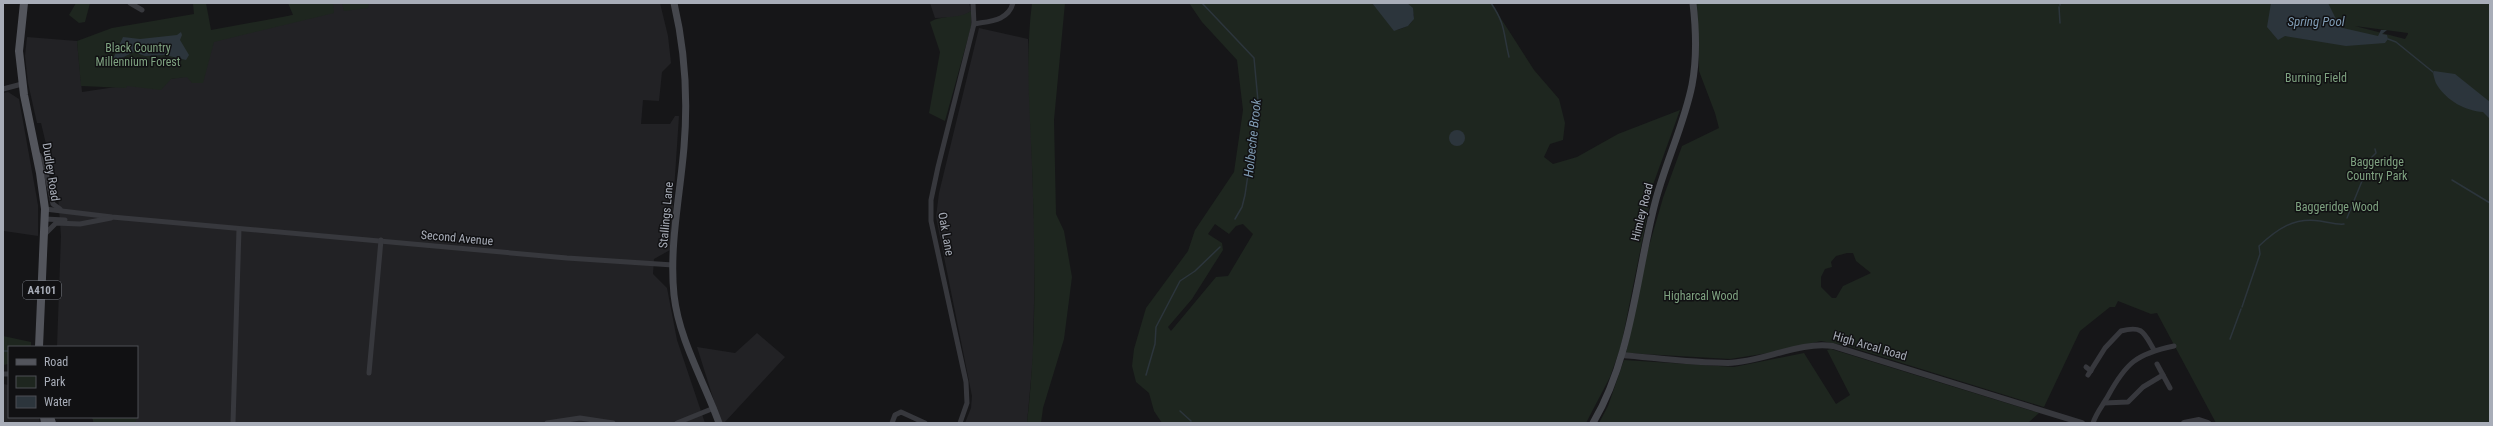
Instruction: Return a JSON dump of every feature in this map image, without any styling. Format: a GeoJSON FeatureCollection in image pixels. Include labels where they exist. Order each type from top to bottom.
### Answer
{"type":"FeatureCollection","features":[{"type":"Feature","properties":{"kind":"main road","name":"Dudley Road"},"geometry":{"type":"LineString","coordinates":[[24,3],[19,51],[22,84],[36,151],[45,209],[39,346]]}},
{"type":"Feature","properties":{"kind":"main road","name":"Stallings Lane"},"geometry":{"type":"LineString","coordinates":[[674,3],[683,55],[686,106],[673,265],[674,296],[687,347],[714,408],[719,423]]}},
{"type":"Feature","properties":{"kind":"main road","name":"Himley Road"},"geometry":{"type":"LineString","coordinates":[[1593,423],[1608,394],[1622,355],[1655,202],[1692,84],[1694,56],[1693,3]]}},
{"type":"Feature","properties":{"kind":"street"},"geometry":{"type":"LineString","coordinates":[[130,3],[140,6]]}},
{"type":"Feature","properties":{"kind":"street","name":"Oak Lane"},"geometry":{"type":"LineString","coordinates":[[960,423],[967,403],[966,382],[931,221],[931,207],[938,167],[974,24],[973,3]]}},
{"type":"Feature","properties":{"kind":"street"},"geometry":{"type":"LineString","coordinates":[[974,24],[1000,19],[1011,10],[1013,3]]}},
{"type":"Feature","properties":{"kind":"street"},"geometry":{"type":"LineString","coordinates":[[3,89],[22,84]]}},
{"type":"Feature","properties":{"kind":"street"},"geometry":{"type":"LineString","coordinates":[[36,151],[45,168],[53,204],[62,210]]}},
{"type":"Feature","properties":{"kind":"street","name":"Second Avenue"},"geometry":{"type":"LineString","coordinates":[[45,209],[62,210],[112,218],[381,240],[567,258],[673,265]]}},
{"type":"Feature","properties":{"kind":"street","name":"Second Avenue"},"geometry":{"type":"LineString","coordinates":[[44,234],[56,223],[90,222],[112,218]]}},
{"type":"Feature","properties":{"kind":"street","name":"Second Avenue"},"geometry":{"type":"LineString","coordinates":[[45,219],[90,222]]}},
{"type":"Feature","properties":{"kind":"street"},"geometry":{"type":"LineString","coordinates":[[233,423],[239,229]]}},
{"type":"Feature","properties":{"kind":"street"},"geometry":{"type":"LineString","coordinates":[[369,373],[381,240]]}},
{"type":"Feature","properties":{"kind":"street"},"geometry":{"type":"LineString","coordinates":[[2086,367],[2090,373],[2114,336],[2121,331],[2139,329],[2143,332],[2154,350]]}},
{"type":"Feature","properties":{"kind":"street","name":"High Arcal Road"},"geometry":{"type":"LineString","coordinates":[[1622,355],[1729,363],[1761,359],[1822,344],[1833,346],[2082,423]]}},
{"type":"Feature","properties":{"kind":"street"},"geometry":{"type":"LineString","coordinates":[[2093,423],[2124,368],[2154,350],[2174,346]]}},
{"type":"Feature","properties":{"kind":"street"},"geometry":{"type":"LineString","coordinates":[[2157,364],[2170,388]]}},
{"type":"Feature","properties":{"kind":"street"},"geometry":{"type":"LineString","coordinates":[[2104,403],[2128,402],[2143,388],[2163,374]]}},
{"type":"Feature","properties":{"kind":"street"},"geometry":{"type":"LineString","coordinates":[[677,423],[714,408]]}},
{"type":"Feature","properties":{"kind":"street"},"geometry":{"type":"LineString","coordinates":[[892,423],[895,415],[902,412],[926,423]]}},
{"type":"Feature","properties":{"kind":"street"},"geometry":{"type":"LineString","coordinates":[[547,423],[580,418],[613,423]]}},
{"type":"Feature","properties":{"kind":"street"},"geometry":{"type":"LineString","coordinates":[[2184,423],[2188,421],[2207,422]]}},
{"type":"Feature","properties":{"kind":"shaded area"},"geometry":{"type":"Polygon","coordinates":[[[333,3],[660,3],[668,36],[671,63],[662,72],[659,101],[643,100],[641,124],[670,124],[675,116],[679,116],[670,250],[654,259],[653,274],[667,288],[677,340],[705,423],[94,423],[92,418],[138,418],[138,346],[57,346],[61,236],[58,195],[41,123],[37,123],[28,83],[25,56],[27,37],[77,41],[82,92],[203,74],[204,41],[333,3]]]}},
{"type":"Feature","properties":{"kind":"shaded area"},"geometry":{"type":"Polygon","coordinates":[[[930,3],[969,3],[971,11],[962,17],[935,18],[930,3]]]}},
{"type":"Feature","properties":{"kind":"shaded area"},"geometry":{"type":"Polygon","coordinates":[[[979,28],[1028,39],[1035,250],[1033,357],[1027,423],[965,423],[971,408],[972,396],[936,217],[939,193],[979,28]]]}},
{"type":"Feature","properties":{"kind":"shaded area"},"geometry":{"type":"Polygon","coordinates":[[[8,92],[19,99],[38,205],[38,236],[4,231],[3,233],[3,93],[8,92]]]}},
{"type":"Feature","properties":{"kind":"shaded area"},"geometry":{"type":"Polygon","coordinates":[[[757,333],[785,357],[724,423],[721,423],[697,347],[735,353],[757,333]]]}},
{"type":"Feature","properties":{"kind":"shaded area"},"geometry":{"type":"Polygon","coordinates":[[[3,384],[8,385],[8,418],[39,418],[40,423],[3,423],[3,384]]]}},
{"type":"Feature","properties":{"kind":"green space"},"geometry":{"type":"Polygon","coordinates":[[[76,3],[90,3],[85,22],[79,23],[69,15],[76,3]]]}},
{"type":"Feature","properties":{"kind":"green space","name":"Black Country Millennium Forest"},"geometry":{"type":"Polygon","coordinates":[[[193,3],[206,3],[211,30],[293,15],[288,3],[338,3],[333,4],[334,13],[214,42],[203,83],[192,83],[187,77],[171,79],[161,90],[127,86],[126,88],[81,86],[77,41],[112,28],[194,14],[193,3]]]}},
{"type":"Feature","properties":{"kind":"green space"},"geometry":{"type":"Polygon","coordinates":[[[342,3],[369,3],[368,8],[344,11],[342,3]]]}},
{"type":"Feature","properties":{"kind":"green space"},"geometry":{"type":"Polygon","coordinates":[[[1032,3],[1065,3],[1054,120],[1056,214],[1064,231],[1072,277],[1064,339],[1043,408],[1041,423],[1027,423],[1034,327],[1033,198],[1028,64],[1032,3]]]}},
{"type":"Feature","properties":{"kind":"green space"},"geometry":{"type":"Polygon","coordinates":[[[1189,3],[1372,3],[1397,30],[1408,25],[1412,21],[1414,15],[1407,3],[1491,3],[1534,70],[1559,99],[1565,123],[1563,140],[1550,144],[1544,157],[1553,164],[1577,157],[1618,134],[1680,110],[1654,182],[1621,346],[1610,377],[1586,423],[1162,423],[1154,411],[1149,393],[1136,382],[1132,366],[1134,349],[1146,308],[1188,251],[1195,230],[1234,172],[1243,110],[1237,60],[1202,22],[1189,3]],[[1215,224],[1208,234],[1222,243],[1223,250],[1192,299],[1168,327],[1171,331],[1216,277],[1228,276],[1253,234],[1243,224],[1236,226],[1229,234],[1215,224]]]}},
{"type":"Feature","properties":{"kind":"green space"},"geometry":{"type":"Polygon","coordinates":[[[1697,3],[2490,3],[2490,423],[2216,423],[2157,313],[2151,314],[2118,301],[2115,307],[2110,307],[2080,331],[2044,407],[1847,346],[1821,341],[1775,352],[1730,359],[1626,353],[1647,253],[1663,198],[1682,146],[1719,128],[1699,71],[1697,3]],[[2355,26],[2405,39],[2408,34],[2408,33],[2355,26]],[[1853,253],[1836,256],[1831,262],[1832,267],[1825,269],[1821,277],[1821,287],[1832,298],[1836,298],[1843,286],[1871,273],[1856,261],[1853,253]]]}},
{"type":"Feature","properties":{"kind":"green space"},"geometry":{"type":"Polygon","coordinates":[[[971,11],[971,27],[945,121],[929,113],[940,52],[930,22],[940,18],[966,14],[971,11]]]}},
{"type":"Feature","properties":{"kind":"green space"},"geometry":{"type":"Polygon","coordinates":[[[3,336],[31,342],[31,346],[8,346],[8,364],[3,365],[3,336]]]}},
{"type":"Feature","properties":{"kind":"green space"},"geometry":{"type":"Polygon","coordinates":[[[1831,349],[2039,413],[2028,423],[1599,423],[1608,406],[1624,360],[1734,367],[1804,353],[1836,404],[1850,395],[1827,350],[1831,349]]]}},
{"type":"Feature","properties":{"kind":"green space"},"geometry":{"type":"Polygon","coordinates":[[[92,418],[137,418],[135,423],[94,423],[92,418]]]}},
{"type":"Feature","properties":{"kind":"water"},"geometry":{"type":"Polygon","coordinates":[[[1372,3],[1407,3],[1413,8],[1414,19],[1408,26],[1394,31],[1372,3]]]}},
{"type":"Feature","properties":{"kind":"water","name":"Spring Pool"},"geometry":{"type":"Polygon","coordinates":[[[2271,3],[2328,3],[2339,25],[2343,28],[2378,36],[2381,30],[2387,30],[2382,34],[2387,35],[2388,39],[2385,43],[2346,46],[2285,36],[2278,40],[2267,27],[2271,3]]]}},
{"type":"Feature","properties":{"kind":"water"},"geometry":{"type":"Polygon","coordinates":[[[181,32],[182,35],[180,40],[189,55],[186,60],[165,55],[145,56],[134,52],[115,61],[113,59],[123,37],[140,39],[177,35],[181,32]]]}},
{"type":"Feature","properties":{"kind":"water"},"geometry":{"type":"Polygon","coordinates":[[[2434,71],[2455,74],[2490,102],[2490,119],[2483,112],[2470,110],[2457,104],[2446,96],[2436,84],[2433,73],[2434,71]]]}},
{"type":"Feature","properties":{"kind":"water"},"geometry":{"type":"Polygon","coordinates":[[[1454,130],[1460,130],[1465,135],[1463,144],[1460,146],[1454,146],[1449,141],[1449,135],[1454,130]]]}},
{"type":"Feature","properties":{"kind":"waterway","name":"Holbeche Brook"},"geometry":{"type":"LineString","coordinates":[[1202,3],[1254,58],[1258,101],[1245,195],[1242,207],[1235,219]]}},
{"type":"Feature","properties":{"kind":"waterway"},"geometry":{"type":"LineString","coordinates":[[1491,3],[1502,23],[1509,57]]}},
{"type":"Feature","properties":{"kind":"waterway"},"geometry":{"type":"LineString","coordinates":[[2059,7],[2060,23]]}},
{"type":"Feature","properties":{"kind":"waterway"},"geometry":{"type":"LineString","coordinates":[[2388,39],[2396,42],[2433,72]]}},
{"type":"Feature","properties":{"kind":"waterway"},"geometry":{"type":"LineString","coordinates":[[2365,174],[2372,157],[2376,153],[2375,149]]}},
{"type":"Feature","properties":{"kind":"waterway"},"geometry":{"type":"LineString","coordinates":[[2347,218],[2364,176]]}},
{"type":"Feature","properties":{"kind":"waterway"},"geometry":{"type":"LineString","coordinates":[[2452,180],[2490,203]]}},
{"type":"Feature","properties":{"kind":"waterway"},"geometry":{"type":"LineString","coordinates":[[2242,307],[2260,254],[2259,246],[2272,234],[2286,226],[2302,221],[2311,220],[2344,224]]}},
{"type":"Feature","properties":{"kind":"waterway","name":"Holbeche Brook"},"geometry":{"type":"LineString","coordinates":[[1146,375],[1155,344],[1156,327],[1180,281],[1195,271],[1220,247]]}},
{"type":"Feature","properties":{"kind":"waterway"},"geometry":{"type":"LineString","coordinates":[[2230,339],[2241,309]]}},
{"type":"Feature","properties":{"kind":"waterway"},"geometry":{"type":"LineString","coordinates":[[3,351],[8,351]]}},
{"type":"Feature","properties":{"kind":"waterway"},"geometry":{"type":"LineString","coordinates":[[1180,411],[1191,421]]}},
{"type":"Feature","properties":{"kind":"park label","name":"Burning Field"},"geometry":{"type":"Point","coordinates":[2316,78]}},
{"type":"Feature","properties":{"kind":"park label","name":"Baggeridge Country Park"},"geometry":{"type":"Point","coordinates":[2377,169]}},
{"type":"Feature","properties":{"kind":"park label","name":"Baggeridge Wood"},"geometry":{"type":"Point","coordinates":[2337,207]}},
{"type":"Feature","properties":{"kind":"park label","name":"Higharcal Wood"},"geometry":{"type":"Point","coordinates":[1701,296]}}]}
